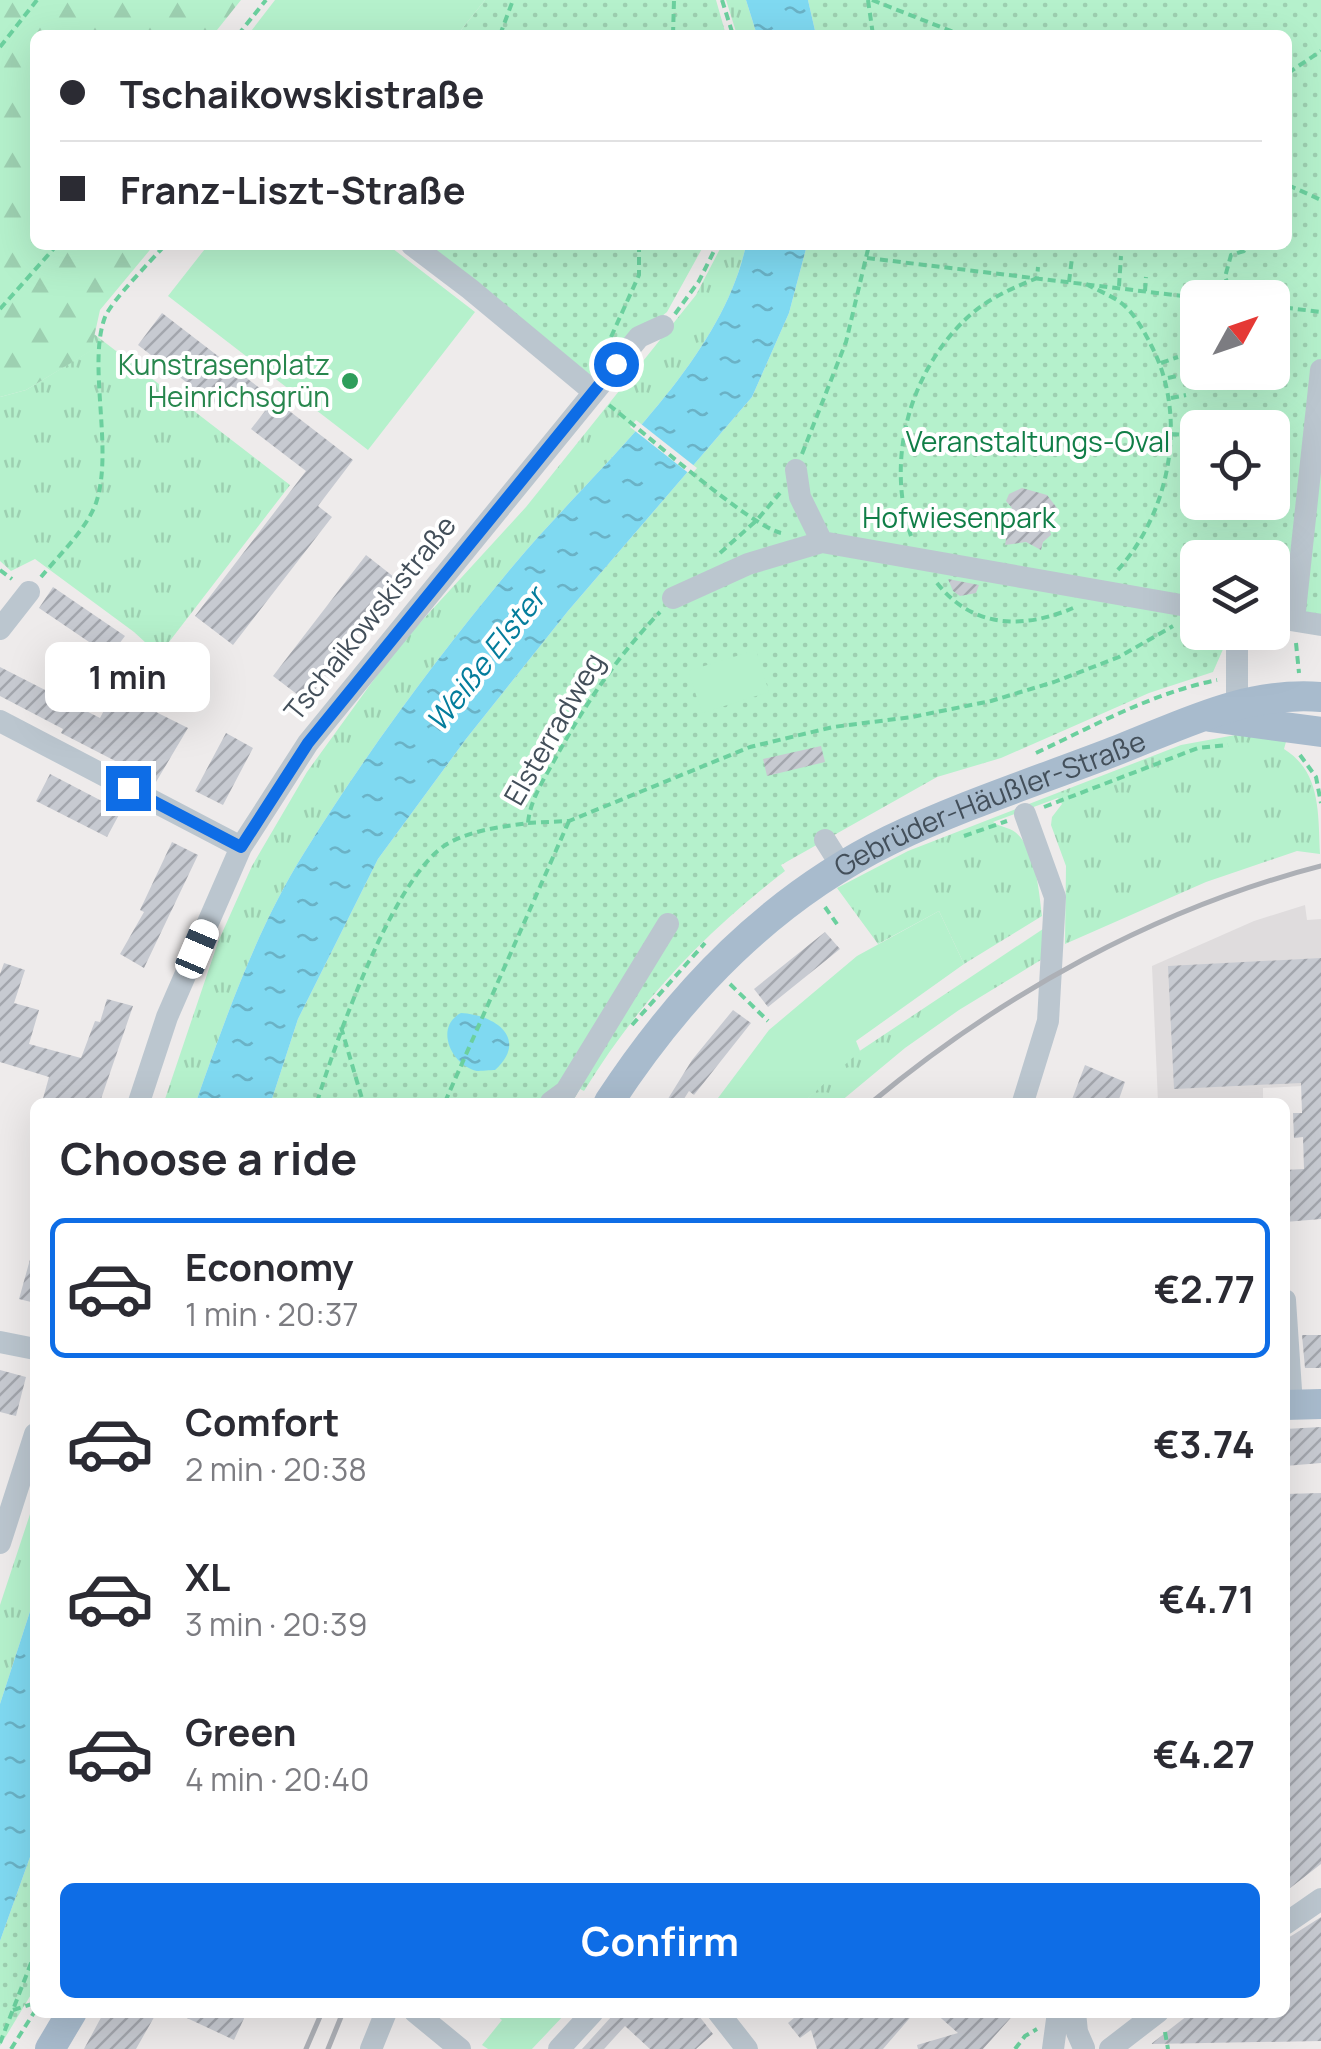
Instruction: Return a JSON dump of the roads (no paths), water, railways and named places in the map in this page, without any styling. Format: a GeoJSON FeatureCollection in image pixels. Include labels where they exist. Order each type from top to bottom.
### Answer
{"type":"FeatureCollection","features":[{"type":"Feature","properties":{"kind":"main road","name":"Gebrüder-Häußler-Straße"},"geometry":{"type":"LineString","coordinates":[[612,1098],[654,1036],[726,980],[780,909],[842,867],[890,840],[944,817],[1237,704],[1276,696],[1321,697]]}},
{"type":"Feature","properties":{"kind":"main road","name":"Gebrüder-Häußler-Straße"},"geometry":{"type":"LineString","coordinates":[[1207,716],[1321,732]]}},
{"type":"Feature","properties":{"kind":"main road"},"geometry":{"type":"LineString","coordinates":[[50,2049],[68,2018]]}},
{"type":"Feature","properties":{"kind":"street"},"geometry":{"type":"LineString","coordinates":[[419,250],[599,396]]}},
{"type":"Feature","properties":{"kind":"street","name":"Tschaikowskistraße"},"geometry":{"type":"LineString","coordinates":[[141,1098],[168,1017],[241,847],[308,743],[599,396],[639,337],[664,326]]}},
{"type":"Feature","properties":{"kind":"street"},"geometry":{"type":"LineString","coordinates":[[1290,572],[1321,370]]}},
{"type":"Feature","properties":{"kind":"street"},"geometry":{"type":"LineString","coordinates":[[796,470],[800,497],[822,542]]}},
{"type":"Feature","properties":{"kind":"street"},"geometry":{"type":"LineString","coordinates":[[673,598],[748,564],[822,542],[1180,610]]}},
{"type":"Feature","properties":{"kind":"street"},"geometry":{"type":"LineString","coordinates":[[0,629],[29,592]]}},
{"type":"Feature","properties":{"kind":"street"},"geometry":{"type":"LineString","coordinates":[[1290,619],[1321,625]]}},
{"type":"Feature","properties":{"kind":"street"},"geometry":{"type":"LineString","coordinates":[[1235,650],[1237,704]]}},
{"type":"Feature","properties":{"kind":"street"},"geometry":{"type":"LineString","coordinates":[[0,721],[241,847]]}},
{"type":"Feature","properties":{"kind":"street"},"geometry":{"type":"LineString","coordinates":[[1024,1098],[1048,1020],[1055,897],[1025,814]]}},
{"type":"Feature","properties":{"kind":"street"},"geometry":{"type":"LineString","coordinates":[[825,840],[842,867]]}},
{"type":"Feature","properties":{"kind":"street"},"geometry":{"type":"LineString","coordinates":[[569,1098],[668,924]]}},
{"type":"Feature","properties":{"kind":"street"},"geometry":{"type":"LineString","coordinates":[[1290,1335],[1300,1405]]}},
{"type":"Feature","properties":{"kind":"street"},"geometry":{"type":"LineString","coordinates":[[0,1342],[30,1348]]}},
{"type":"Feature","properties":{"kind":"street"},"geometry":{"type":"LineString","coordinates":[[0,1543],[30,1450]]}},
{"type":"Feature","properties":{"kind":"street"},"geometry":{"type":"LineString","coordinates":[[1290,1921],[1321,1899]]}},
{"type":"Feature","properties":{"kind":"street"},"geometry":{"type":"LineString","coordinates":[[371,2049],[384,2018]]}},
{"type":"Feature","properties":{"kind":"street"},"geometry":{"type":"LineString","coordinates":[[423,2018],[460,2049]]}},
{"type":"Feature","properties":{"kind":"street"},"geometry":{"type":"LineString","coordinates":[[559,2049],[587,2018]]}},
{"type":"Feature","properties":{"kind":"street"},"geometry":{"type":"LineString","coordinates":[[723,2018],[747,2049]]}},
{"type":"Feature","properties":{"kind":"street"},"geometry":{"type":"LineString","coordinates":[[1053,2049],[1057,2018]]}},
{"type":"Feature","properties":{"kind":"street"},"geometry":{"type":"LineString","coordinates":[[1064,2049],[1085,2049],[1076,2018]]}},
{"type":"Feature","properties":{"kind":"street"},"geometry":{"type":"LineString","coordinates":[[1110,2049],[1150,2018]]}},
{"type":"Feature","properties":{"kind":"water"},"geometry":{"type":"Polygon","coordinates":[[[746,0],[808,0],[815,30],[755,30],[746,0]]]}},
{"type":"Feature","properties":{"kind":"water","name":"Weiße Elster"},"geometry":{"type":"Polygon","coordinates":[[[744,250],[806,250],[789,313],[752,397],[568,611],[466,739],[378,859],[298,1019],[272,1098],[197,1098],[257,943],[287,882],[352,779],[485,600],[681,375],[710,333],[732,290],[744,250]]]}},
{"type":"Feature","properties":{"kind":"water"},"geometry":{"type":"Polygon","coordinates":[[[461,1013],[486,1018],[504,1031],[509,1048],[495,1070],[477,1071],[453,1054],[448,1027],[461,1013]]]}},
{"type":"Feature","properties":{"kind":"water"},"geometry":{"type":"Polygon","coordinates":[[[30,1611],[30,1857],[0,1941],[0,1704],[30,1611]]]}},
{"type":"Feature","properties":{"kind":"railway"},"geometry":{"type":"LineString","coordinates":[[877,1098],[974,1025],[1084,959],[1200,905],[1321,866]]}},
{"type":"Feature","properties":{"kind":"railway"},"geometry":{"type":"LineString","coordinates":[[306,2049],[319,2018]]}},
{"type":"Feature","properties":{"kind":"railway"},"geometry":{"type":"LineString","coordinates":[[328,2049],[341,2018]]}},
{"type":"Feature","properties":{"kind":"place","name":"Kunstrasenplatz Heinrichsgrün"},"geometry":{"type":"Point","coordinates":[350,381]}},
{"type":"Feature","properties":{"kind":"park label","name":"Veranstaltungs-Oval"},"geometry":{"type":"Point","coordinates":[1038,442]}},
{"type":"Feature","properties":{"kind":"park label","name":"Hofwiesenpark"},"geometry":{"type":"Point","coordinates":[959,518]}}]}
